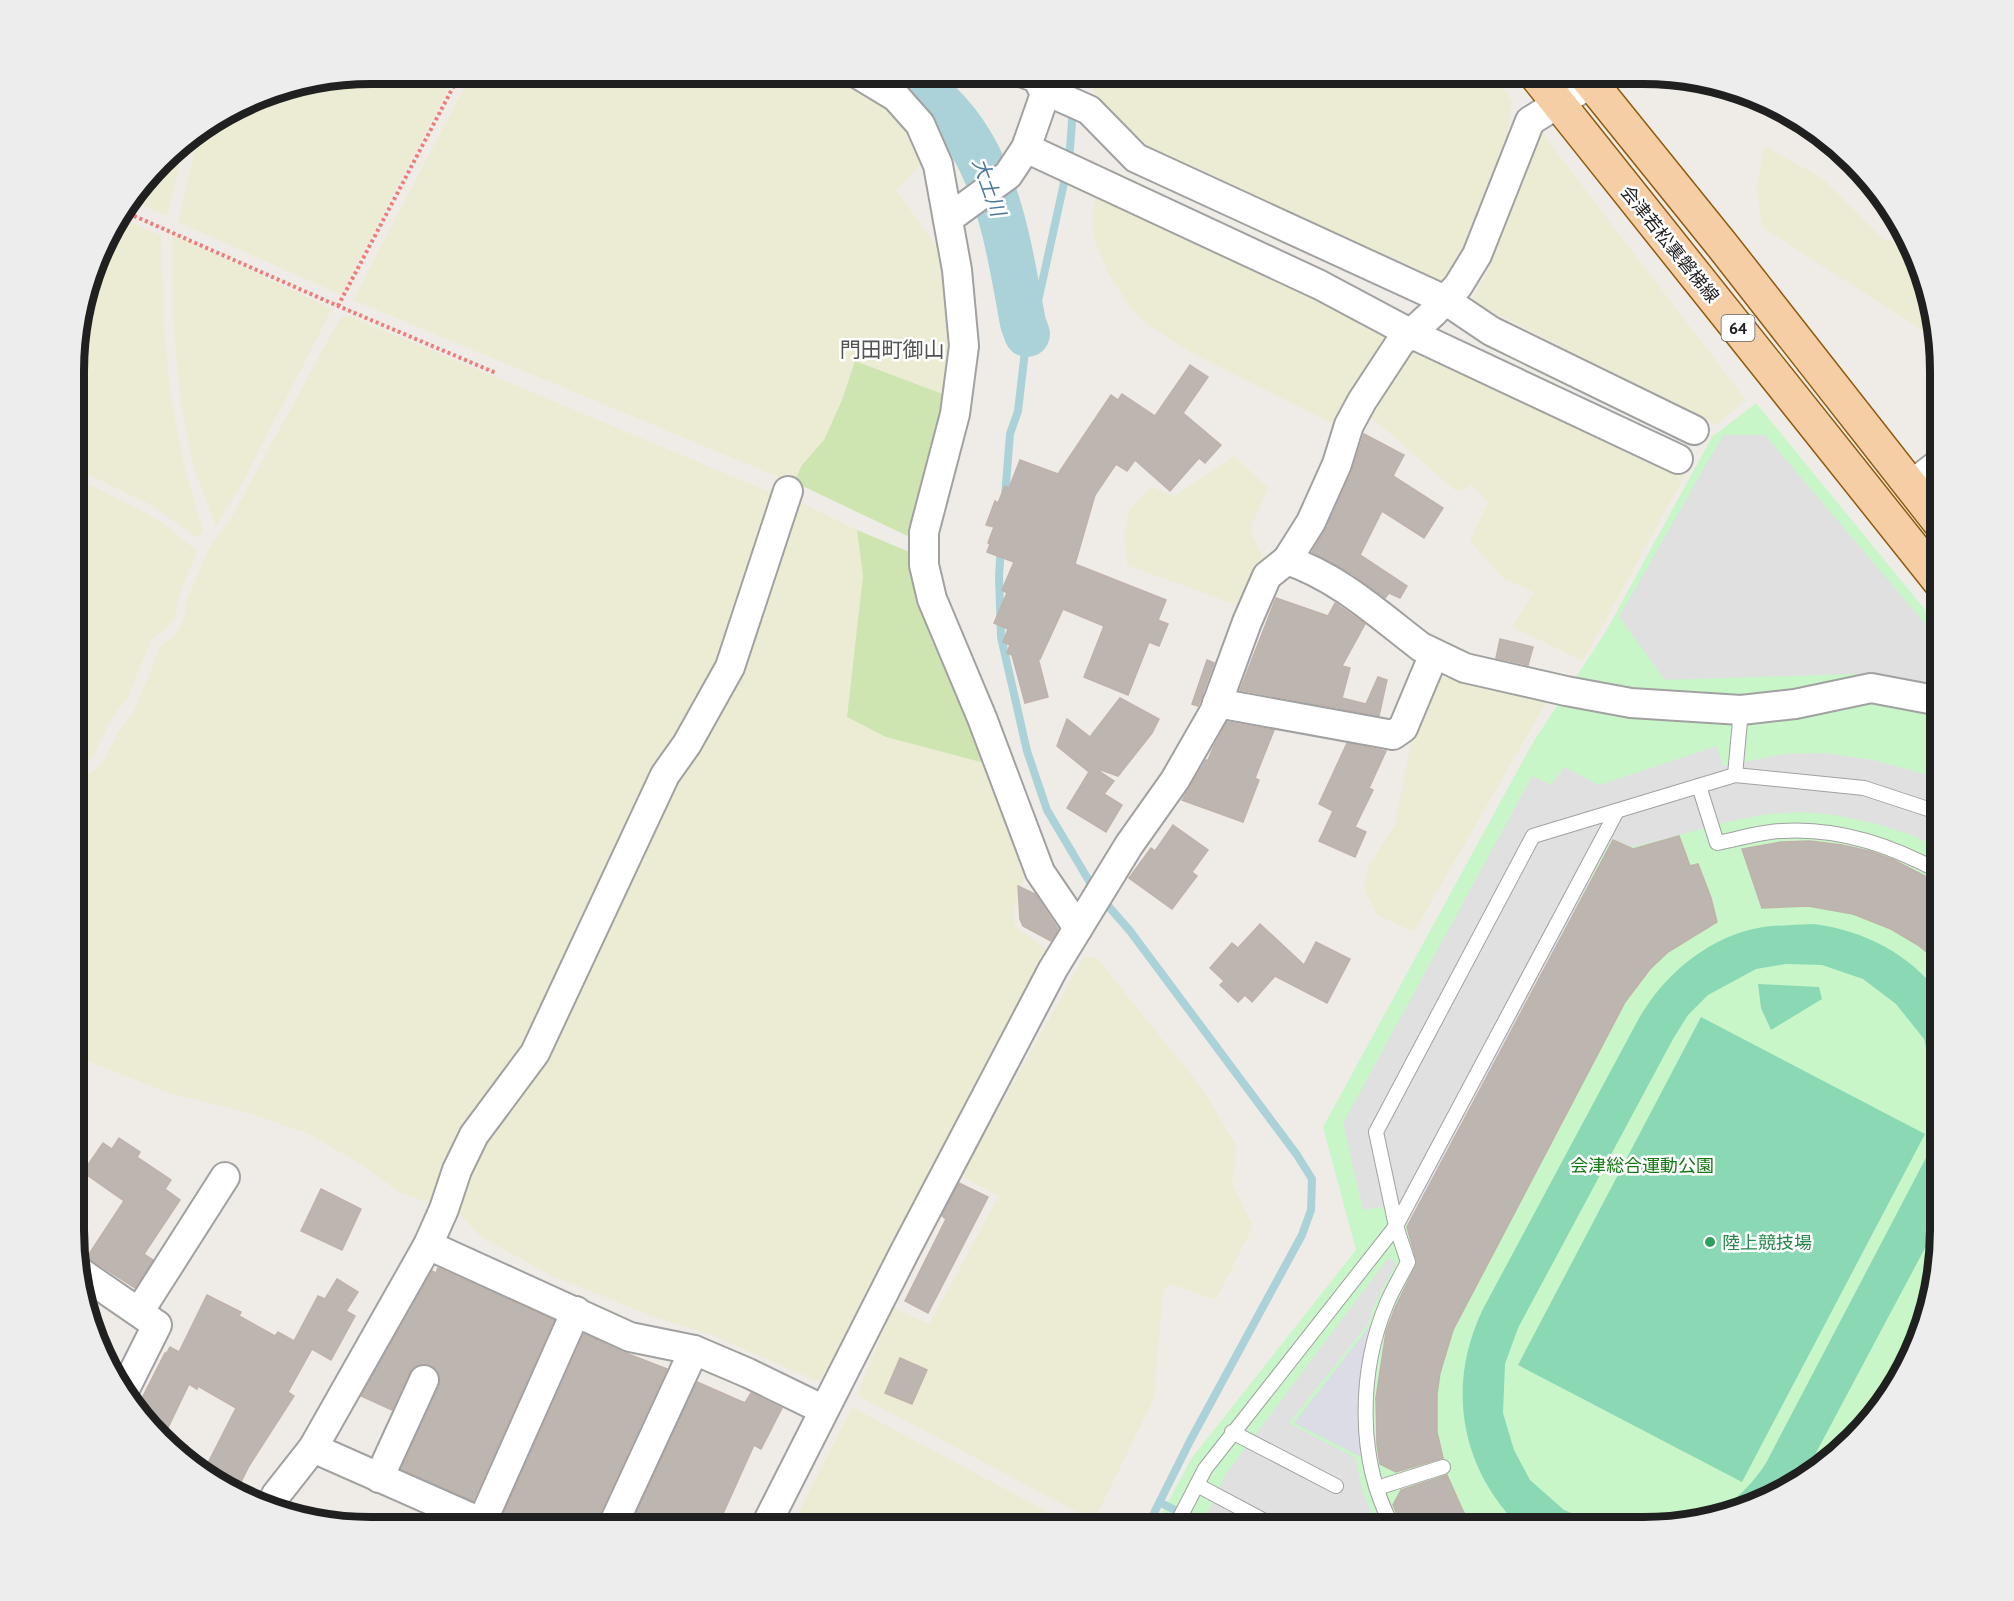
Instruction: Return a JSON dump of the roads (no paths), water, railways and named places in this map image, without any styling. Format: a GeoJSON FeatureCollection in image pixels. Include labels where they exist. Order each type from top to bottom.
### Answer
{"type":"FeatureCollection","features":[{"type":"Feature","properties":{"kind":"main road","name":"会津若松裏磐梯線"},"geometry":{"type":"LineString","coordinates":[[1543,84],[1930,569]]}},
{"type":"Feature","properties":{"kind":"main road","name":"64"},"geometry":{"type":"LineString","coordinates":[[1592,84],[1730,254],[1930,510]]}},
{"type":"Feature","properties":{"kind":"street"},"geometry":{"type":"LineString","coordinates":[[875,84],[896,97],[920,124],[938,165],[957,270],[964,346],[956,414],[924,532],[924,565],[932,599],[982,718],[1040,872],[1078,928]]}},
{"type":"Feature","properties":{"kind":"street"},"geometry":{"type":"LineString","coordinates":[[948,219],[1008,174],[1026,148],[1036,84],[1089,110],[1136,158],[1445,300],[1491,330],[1695,430]]}},
{"type":"Feature","properties":{"kind":"street"},"geometry":{"type":"LineString","coordinates":[[770,1517],[1042,990],[1129,845],[1175,780],[1214,712],[1247,622],[1267,576],[1287,560],[1311,522],[1336,464],[1349,425],[1362,401],[1400,343],[1458,286],[1477,255],[1530,120],[1558,103],[1580,84]]}},
{"type":"Feature","properties":{"kind":"street"},"geometry":{"type":"LineString","coordinates":[[1026,148],[1320,285],[1410,333],[1678,459]]}},
{"type":"Feature","properties":{"kind":"street"},"geometry":{"type":"LineString","coordinates":[[1911,485],[1930,471]]}},
{"type":"Feature","properties":{"kind":"street"},"geometry":{"type":"LineString","coordinates":[[273,1500],[313,1448],[428,1245],[444,1209],[457,1170],[474,1135],[535,1053],[665,775],[692,735],[730,668],[788,491]]}},
{"type":"Feature","properties":{"kind":"street"},"geometry":{"type":"LineString","coordinates":[[1287,560],[1303,565],[1336,584],[1421,647],[1434,654],[1465,668],[1555,689],[1631,703],[1741,710],[1795,704],[1871,688],[1930,699]]}},
{"type":"Feature","properties":{"kind":"street"},"geometry":{"type":"LineString","coordinates":[[1217,703],[1393,735],[1403,728],[1434,654]]}},
{"type":"Feature","properties":{"kind":"street"},"geometry":{"type":"LineString","coordinates":[[138,1312],[225,1177]]}},
{"type":"Feature","properties":{"kind":"street"},"geometry":{"type":"LineString","coordinates":[[428,1245],[630,1337],[694,1350],[824,1410]]}},
{"type":"Feature","properties":{"kind":"street"},"geometry":{"type":"LineString","coordinates":[[88,1278],[158,1325],[128,1383]]}},
{"type":"Feature","properties":{"kind":"street"},"geometry":{"type":"LineString","coordinates":[[490,1517],[576,1311]]}},
{"type":"Feature","properties":{"kind":"street"},"geometry":{"type":"LineString","coordinates":[[617,1517],[694,1350]]}},
{"type":"Feature","properties":{"kind":"street"},"geometry":{"type":"LineString","coordinates":[[379,1478],[424,1380]]}},
{"type":"Feature","properties":{"kind":"street"},"geometry":{"type":"LineString","coordinates":[[313,1448],[469,1517]]}},
{"type":"Feature","properties":{"kind":"lane"},"geometry":{"type":"LineString","coordinates":[[1735,775],[1741,710]]}},
{"type":"Feature","properties":{"kind":"lane"},"geometry":{"type":"LineString","coordinates":[[1388,1517],[1377,1488],[1368,1450],[1366,1394],[1377,1331],[1387,1304],[1408,1262],[1396,1226],[1376,1131],[1533,836],[1735,775],[1864,788],[1930,810]]}},
{"type":"Feature","properties":{"kind":"lane"},"geometry":{"type":"LineString","coordinates":[[1699,786],[1717,843],[1781,831],[1839,834],[1892,848],[1930,867]]}},
{"type":"Feature","properties":{"kind":"lane"},"geometry":{"type":"LineString","coordinates":[[1179,1517],[1205,1469],[1232,1432],[1396,1226],[1617,811]]}},
{"type":"Feature","properties":{"kind":"lane"},"geometry":{"type":"LineString","coordinates":[[1232,1432],[1336,1486]]}},
{"type":"Feature","properties":{"kind":"lane"},"geometry":{"type":"LineString","coordinates":[[1377,1488],[1443,1467]]}},
{"type":"Feature","properties":{"kind":"lane"},"geometry":{"type":"LineString","coordinates":[[1197,1485],[1257,1517]]}},
{"type":"Feature","properties":{"kind":"waterway","name":"大土川"},"geometry":{"type":"LineString","coordinates":[[911,84],[940,104],[960,126],[988,178],[1006,236],[1027,334]]}},
{"type":"Feature","properties":{"kind":"waterway"},"geometry":{"type":"LineString","coordinates":[[1074,96],[1075,84]]}},
{"type":"Feature","properties":{"kind":"waterway"},"geometry":{"type":"LineString","coordinates":[[1069,162],[1073,108]]}},
{"type":"Feature","properties":{"kind":"waterway","name":"大土川"},"geometry":{"type":"LineString","coordinates":[[1005,496],[1010,434],[1018,411],[1027,334],[1033,324],[1066,174]]}},
{"type":"Feature","properties":{"kind":"waterway"},"geometry":{"type":"LineString","coordinates":[[1001,547],[999,576],[1001,637],[1027,751],[1047,810],[1095,891]]}},
{"type":"Feature","properties":{"kind":"waterway"},"geometry":{"type":"LineString","coordinates":[[1103,900],[1130,931],[1297,1155],[1312,1179],[1311,1210],[1302,1235],[1190,1441],[1152,1517]]}},
{"type":"Feature","properties":{"kind":"waterway"},"geometry":{"type":"LineString","coordinates":[[1161,1503],[1189,1517]]}},
{"type":"Feature","properties":{"kind":"place","name":"陸上競技場"},"geometry":{"type":"Point","coordinates":[1710,1242]}},
{"type":"Feature","properties":{"kind":"district","name":"門田町御山"},"geometry":{"type":"Point","coordinates":[892,349]}},
{"type":"Feature","properties":{"kind":"park label","name":"会津総合運動公園"},"geometry":{"type":"Point","coordinates":[1642,1165]}}]}
